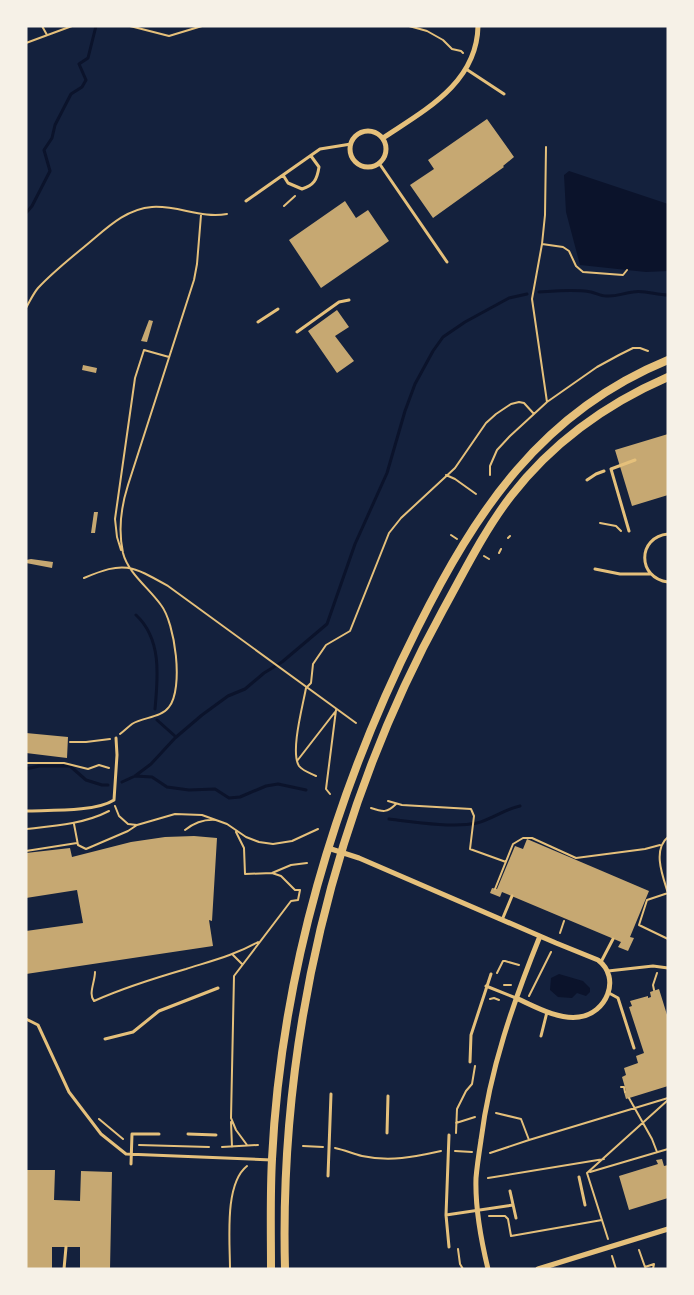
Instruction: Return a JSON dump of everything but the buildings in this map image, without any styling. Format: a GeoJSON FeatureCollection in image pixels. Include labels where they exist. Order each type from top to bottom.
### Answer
{"type":"FeatureCollection","features":[{"type":"Feature","properties":{"kind":"street"},"geometry":{"type":"LineString","coordinates":[[383,138],[433,104],[457,83],[475,52],[478,26]]}},
{"type":"Feature","properties":{"kind":"street"},"geometry":{"type":"LineString","coordinates":[[369,130],[383,138],[387,149],[379,163],[365,166],[358,164],[353,159],[350,152],[351,144],[354,137],[361,132],[369,130]]}},
{"type":"Feature","properties":{"kind":"street"},"geometry":{"type":"LineString","coordinates":[[271,1269],[272,1160],[278,1094],[296,976],[328,848],[352,778],[383,699],[440,585],[484,510],[518,468],[558,428],[612,389],[668,360]]}},
{"type":"Feature","properties":{"kind":"street"},"geometry":{"type":"LineString","coordinates":[[285,1269],[283,1217],[291,1095],[310,980],[341,852],[381,738],[427,638],[476,550],[517,489],[566,438],[597,415],[621,400],[668,377]]}},
{"type":"Feature","properties":{"kind":"street"},"geometry":{"type":"LineString","coordinates":[[328,848],[358,858],[601,962],[608,971],[611,982],[609,992],[600,1007],[591,1014],[580,1017],[568,1017],[547,1011],[516,998]]}},
{"type":"Feature","properties":{"kind":"street"},"geometry":{"type":"LineString","coordinates":[[488,1269],[478,1210],[476,1178],[483,1121],[500,1047],[516,998],[540,936]]}},
{"type":"Feature","properties":{"kind":"street"},"geometry":{"type":"LineString","coordinates":[[538,1269],[668,1229]]}},
{"type":"Feature","properties":{"kind":"lane"},"geometry":{"type":"LineString","coordinates":[[466,69],[504,94]]}},
{"type":"Feature","properties":{"kind":"lane"},"geometry":{"type":"LineString","coordinates":[[246,201],[320,149],[351,144]]}},
{"type":"Feature","properties":{"kind":"lane"},"geometry":{"type":"LineString","coordinates":[[283,175],[288,183],[302,189],[311,186],[317,179],[319,167],[311,156]]}},
{"type":"Feature","properties":{"kind":"lane"},"geometry":{"type":"LineString","coordinates":[[379,163],[447,262]]}},
{"type":"Feature","properties":{"kind":"lane"},"geometry":{"type":"LineString","coordinates":[[297,332],[339,302],[349,300]]}},
{"type":"Feature","properties":{"kind":"lane"},"geometry":{"type":"LineString","coordinates":[[258,322],[278,309]]}},
{"type":"Feature","properties":{"kind":"lane"},"geometry":{"type":"LineString","coordinates":[[629,531],[611,469],[636,460]]}},
{"type":"Feature","properties":{"kind":"lane"},"geometry":{"type":"LineString","coordinates":[[588,480],[604,471]]}},
{"type":"Feature","properties":{"kind":"lane"},"geometry":{"type":"LineString","coordinates":[[668,534],[653,540],[646,550],[645,563],[651,574],[661,581],[668,582]]}},
{"type":"Feature","properties":{"kind":"lane"},"geometry":{"type":"LineString","coordinates":[[595,569],[620,574],[651,574]]}},
{"type":"Feature","properties":{"kind":"lane"},"geometry":{"type":"LineString","coordinates":[[26,811],[69,810],[107,805],[114,800],[116,738]]}},
{"type":"Feature","properties":{"kind":"lane"},"geometry":{"type":"LineString","coordinates":[[502,920],[512,896]]}},
{"type":"Feature","properties":{"kind":"lane"},"geometry":{"type":"LineString","coordinates":[[601,962],[612,939]]}},
{"type":"Feature","properties":{"kind":"lane"},"geometry":{"type":"LineString","coordinates":[[608,971],[659,966],[668,968]]}},
{"type":"Feature","properties":{"kind":"lane"},"geometry":{"type":"LineString","coordinates":[[470,1062],[471,1035],[491,974]]}},
{"type":"Feature","properties":{"kind":"lane"},"geometry":{"type":"LineString","coordinates":[[486,986],[516,998]]}},
{"type":"Feature","properties":{"kind":"lane"},"geometry":{"type":"LineString","coordinates":[[105,1038],[133,1032],[159,1011],[218,988]]}},
{"type":"Feature","properties":{"kind":"lane"},"geometry":{"type":"LineString","coordinates":[[609,992],[618,998],[634,1048]]}},
{"type":"Feature","properties":{"kind":"lane"},"geometry":{"type":"LineString","coordinates":[[541,1036],[547,1011]]}},
{"type":"Feature","properties":{"kind":"lane"},"geometry":{"type":"LineString","coordinates":[[26,1019],[38,1025],[69,1092],[101,1134],[126,1154],[272,1160]]}},
{"type":"Feature","properties":{"kind":"lane"},"geometry":{"type":"LineString","coordinates":[[328,1176],[331,1094]]}},
{"type":"Feature","properties":{"kind":"lane"},"geometry":{"type":"LineString","coordinates":[[387,1133],[388,1096]]}},
{"type":"Feature","properties":{"kind":"lane"},"geometry":{"type":"LineString","coordinates":[[131,1164],[132,1134],[159,1134]]}},
{"type":"Feature","properties":{"kind":"lane"},"geometry":{"type":"LineString","coordinates":[[188,1134],[216,1135]]}},
{"type":"Feature","properties":{"kind":"lane"},"geometry":{"type":"LineString","coordinates":[[449,1135],[446,1215],[449,1247]]}},
{"type":"Feature","properties":{"kind":"lane"},"geometry":{"type":"LineString","coordinates":[[580,1177],[585,1205]]}},
{"type":"Feature","properties":{"kind":"lane"},"geometry":{"type":"LineString","coordinates":[[510,1191],[516,1218]]}},
{"type":"Feature","properties":{"kind":"lane"},"geometry":{"type":"LineString","coordinates":[[446,1215],[513,1205]]}},
{"type":"Feature","properties":{"kind":"lane"},"geometry":{"type":"LineString","coordinates":[[64,1269],[66,1247]]}},
{"type":"Feature","properties":{"kind":"path"},"geometry":{"type":"LineString","coordinates":[[42,26],[47,35]]}},
{"type":"Feature","properties":{"kind":"path"},"geometry":{"type":"LineString","coordinates":[[26,43],[72,26]]}},
{"type":"Feature","properties":{"kind":"path"},"geometry":{"type":"LineString","coordinates":[[130,26],[169,36],[202,26]]}},
{"type":"Feature","properties":{"kind":"path"},"geometry":{"type":"LineString","coordinates":[[409,26],[428,31],[444,40],[452,49],[461,51],[464,54]]}},
{"type":"Feature","properties":{"kind":"path"},"geometry":{"type":"LineString","coordinates":[[546,147],[544,244],[532,299],[547,402]]}},
{"type":"Feature","properties":{"kind":"path"},"geometry":{"type":"LineString","coordinates":[[284,206],[295,196]]}},
{"type":"Feature","properties":{"kind":"path"},"geometry":{"type":"LineString","coordinates":[[26,308],[37,290],[56,270],[114,221],[131,212],[151,207],[176,207],[201,215],[216,216],[227,214]]}},
{"type":"Feature","properties":{"kind":"path"},"geometry":{"type":"LineString","coordinates":[[123,554],[120,519],[125,494],[194,280],[201,215]]}},
{"type":"Feature","properties":{"kind":"path"},"geometry":{"type":"LineString","coordinates":[[544,244],[563,247],[569,251],[576,266],[583,272],[623,275],[626,270]]}},
{"type":"Feature","properties":{"kind":"path"},"geometry":{"type":"LineString","coordinates":[[490,476],[490,466],[497,450],[547,402],[597,368],[633,348],[648,351]]}},
{"type":"Feature","properties":{"kind":"path"},"geometry":{"type":"LineString","coordinates":[[70,742],[116,738],[132,724],[164,712],[173,700],[176,686],[176,658],[170,625],[162,606],[130,567],[123,554],[116,538],[115,519],[135,378],[144,350],[170,358]]}},
{"type":"Feature","properties":{"kind":"path"},"geometry":{"type":"LineString","coordinates":[[316,776],[299,765],[295,754],[306,688],[312,682],[313,664],[326,645],[350,631],[389,533],[401,518],[454,468],[486,423],[496,414],[510,404],[519,402],[524,403],[534,414]]}},
{"type":"Feature","properties":{"kind":"path"},"geometry":{"type":"LineString","coordinates":[[446,475],[476,494]]}},
{"type":"Feature","properties":{"kind":"path"},"geometry":{"type":"LineString","coordinates":[[600,523],[616,526],[621,531]]}},
{"type":"Feature","properties":{"kind":"path"},"geometry":{"type":"LineString","coordinates":[[451,535],[458,540]]}},
{"type":"Feature","properties":{"kind":"path"},"geometry":{"type":"LineString","coordinates":[[499,553],[501,549]]}},
{"type":"Feature","properties":{"kind":"path"},"geometry":{"type":"LineString","coordinates":[[482,554],[489,559]]}},
{"type":"Feature","properties":{"kind":"path"},"geometry":{"type":"LineString","coordinates":[[84,578],[101,570],[130,567],[141,571],[168,586],[356,723]]}},
{"type":"Feature","properties":{"kind":"path"},"geometry":{"type":"LineString","coordinates":[[297,761],[336,710]]}},
{"type":"Feature","properties":{"kind":"path"},"geometry":{"type":"LineString","coordinates":[[330,794],[326,789],[336,710]]}},
{"type":"Feature","properties":{"kind":"path"},"geometry":{"type":"LineString","coordinates":[[26,763],[64,763],[88,770],[100,765],[116,770]]}},
{"type":"Feature","properties":{"kind":"path"},"geometry":{"type":"LineString","coordinates":[[114,800],[119,816],[125,822],[137,825]]}},
{"type":"Feature","properties":{"kind":"path"},"geometry":{"type":"LineString","coordinates":[[388,801],[396,804],[468,808],[472,810],[474,816],[470,849],[506,862]]}},
{"type":"Feature","properties":{"kind":"path"},"geometry":{"type":"LineString","coordinates":[[371,808],[387,812],[396,804]]}},
{"type":"Feature","properties":{"kind":"path"},"geometry":{"type":"LineString","coordinates":[[26,829],[74,822],[102,814],[115,807]]}},
{"type":"Feature","properties":{"kind":"path"},"geometry":{"type":"LineString","coordinates":[[74,822],[78,845],[86,849],[128,831],[137,825],[175,814],[202,815],[218,820],[235,831],[259,842],[273,844],[292,841],[318,829]]}},
{"type":"Feature","properties":{"kind":"path"},"geometry":{"type":"LineString","coordinates":[[185,830],[197,822],[218,820]]}},
{"type":"Feature","properties":{"kind":"path"},"geometry":{"type":"LineString","coordinates":[[232,1147],[234,976],[291,901],[298,900],[300,890],[295,890],[282,876],[272,873],[245,874],[244,848],[235,831]]}},
{"type":"Feature","properties":{"kind":"path"},"geometry":{"type":"LineString","coordinates":[[495,889],[513,844],[520,839],[528,837],[576,858],[646,849],[660,845],[668,837]]}},
{"type":"Feature","properties":{"kind":"path"},"geometry":{"type":"LineString","coordinates":[[26,851],[78,843]]}},
{"type":"Feature","properties":{"kind":"path"},"geometry":{"type":"LineString","coordinates":[[660,845],[659,857],[668,893],[647,900],[638,925],[668,939]]}},
{"type":"Feature","properties":{"kind":"path"},"geometry":{"type":"LineString","coordinates":[[272,873],[291,865],[308,863]]}},
{"type":"Feature","properties":{"kind":"path"},"geometry":{"type":"LineString","coordinates":[[560,933],[564,921]]}},
{"type":"Feature","properties":{"kind":"path"},"geometry":{"type":"LineString","coordinates":[[95,972],[95,983],[91,997],[94,1002],[133,986],[233,955],[260,941]]}},
{"type":"Feature","properties":{"kind":"path"},"geometry":{"type":"LineString","coordinates":[[530,996],[552,952]]}},
{"type":"Feature","properties":{"kind":"path"},"geometry":{"type":"LineString","coordinates":[[233,955],[242,964]]}},
{"type":"Feature","properties":{"kind":"path"},"geometry":{"type":"LineString","coordinates":[[496,976],[502,961],[505,960],[519,965]]}},
{"type":"Feature","properties":{"kind":"path"},"geometry":{"type":"LineString","coordinates":[[654,990],[653,985],[659,966]]}},
{"type":"Feature","properties":{"kind":"path"},"geometry":{"type":"LineString","coordinates":[[499,984],[511,985]]}},
{"type":"Feature","properties":{"kind":"path"},"geometry":{"type":"LineString","coordinates":[[621,1087],[624,1087],[625,1092]]}},
{"type":"Feature","properties":{"kind":"path"},"geometry":{"type":"LineString","coordinates":[[628,1098],[652,1139],[657,1152]]}},
{"type":"Feature","properties":{"kind":"path"},"geometry":{"type":"LineString","coordinates":[[490,1153],[668,1099]]}},
{"type":"Feature","properties":{"kind":"path"},"geometry":{"type":"LineString","coordinates":[[587,1173],[668,1099]]}},
{"type":"Feature","properties":{"kind":"path"},"geometry":{"type":"LineString","coordinates":[[86,1114],[92,1110],[100,1120],[123,1139]]}},
{"type":"Feature","properties":{"kind":"path"},"geometry":{"type":"LineString","coordinates":[[496,1113],[521,1119],[529,1140]]}},
{"type":"Feature","properties":{"kind":"path"},"geometry":{"type":"LineString","coordinates":[[456,1123],[475,1117]]}},
{"type":"Feature","properties":{"kind":"path"},"geometry":{"type":"LineString","coordinates":[[231,1118],[236,1130],[247,1146]]}},
{"type":"Feature","properties":{"kind":"path"},"geometry":{"type":"LineString","coordinates":[[136,1145],[209,1147]]}},
{"type":"Feature","properties":{"kind":"path"},"geometry":{"type":"LineString","coordinates":[[222,1148],[258,1145]]}},
{"type":"Feature","properties":{"kind":"path"},"geometry":{"type":"LineString","coordinates":[[303,1146],[329,1147],[360,1156],[388,1159],[414,1158],[444,1151]]}},
{"type":"Feature","properties":{"kind":"path"},"geometry":{"type":"LineString","coordinates":[[587,1173],[668,1149]]}},
{"type":"Feature","properties":{"kind":"path"},"geometry":{"type":"LineString","coordinates":[[455,1151],[472,1152]]}},
{"type":"Feature","properties":{"kind":"path"},"geometry":{"type":"LineString","coordinates":[[488,1178],[604,1159]]}},
{"type":"Feature","properties":{"kind":"path"},"geometry":{"type":"LineString","coordinates":[[230,1269],[231,1200],[238,1176],[248,1166]]}},
{"type":"Feature","properties":{"kind":"path"},"geometry":{"type":"LineString","coordinates":[[587,1173],[608,1239]]}},
{"type":"Feature","properties":{"kind":"path"},"geometry":{"type":"LineString","coordinates":[[488,1216],[505,1216],[508,1219],[511,1236],[602,1220]]}},
{"type":"Feature","properties":{"kind":"path"},"geometry":{"type":"LineString","coordinates":[[458,1249],[460,1264],[463,1269]]}},
{"type":"Feature","properties":{"kind":"path"},"geometry":{"type":"LineString","coordinates":[[639,1250],[644,1267],[654,1264],[653,1269]]}},
{"type":"Feature","properties":{"kind":"path"},"geometry":{"type":"LineString","coordinates":[[612,1256],[616,1268]]}},
{"type":"Feature","properties":{"kind":"water"},"geometry":{"type":"Polygon","coordinates":[[[569,171],[668,204],[668,271],[646,272],[580,265],[566,212],[564,175],[569,171]]]}},
{"type":"Feature","properties":{"kind":"water"},"geometry":{"type":"Polygon","coordinates":[[[559,974],[583,981],[590,988],[590,992],[586,996],[577,993],[572,998],[558,997],[550,990],[551,978],[559,974]]]}},
{"type":"Feature","properties":{"kind":"waterway"},"geometry":{"type":"LineString","coordinates":[[26,213],[32,206],[50,171],[44,150],[52,138],[55,125],[71,94],[82,87],[86,80],[79,64],[88,58],[96,26]]}},
{"type":"Feature","properties":{"kind":"waterway"},"geometry":{"type":"LineString","coordinates":[[539,292],[565,290],[591,292],[602,296],[629,292],[668,295]]}},
{"type":"Feature","properties":{"kind":"waterway"},"geometry":{"type":"LineString","coordinates":[[122,782],[135,776],[151,764],[175,738],[202,715],[228,696],[245,689],[264,673],[282,662],[327,624],[355,544],[387,473],[415,384],[433,351],[443,337],[465,322],[509,298],[527,294]]}},
{"type":"Feature","properties":{"kind":"waterway"},"geometry":{"type":"LineString","coordinates":[[136,615],[150,635],[154,647],[157,672],[155,709]]}},
{"type":"Feature","properties":{"kind":"waterway"},"geometry":{"type":"LineString","coordinates":[[157,720],[176,737]]}},
{"type":"Feature","properties":{"kind":"waterway"},"geometry":{"type":"LineString","coordinates":[[26,769],[39,766],[70,766],[86,780],[108,785]]}},
{"type":"Feature","properties":{"kind":"waterway"},"geometry":{"type":"LineString","coordinates":[[135,776],[152,777],[167,787],[189,790],[215,789],[229,798],[240,797],[266,786],[278,784],[306,790]]}},
{"type":"Feature","properties":{"kind":"waterway"},"geometry":{"type":"LineString","coordinates":[[389,819],[457,825],[477,823],[520,806]]}}]}
